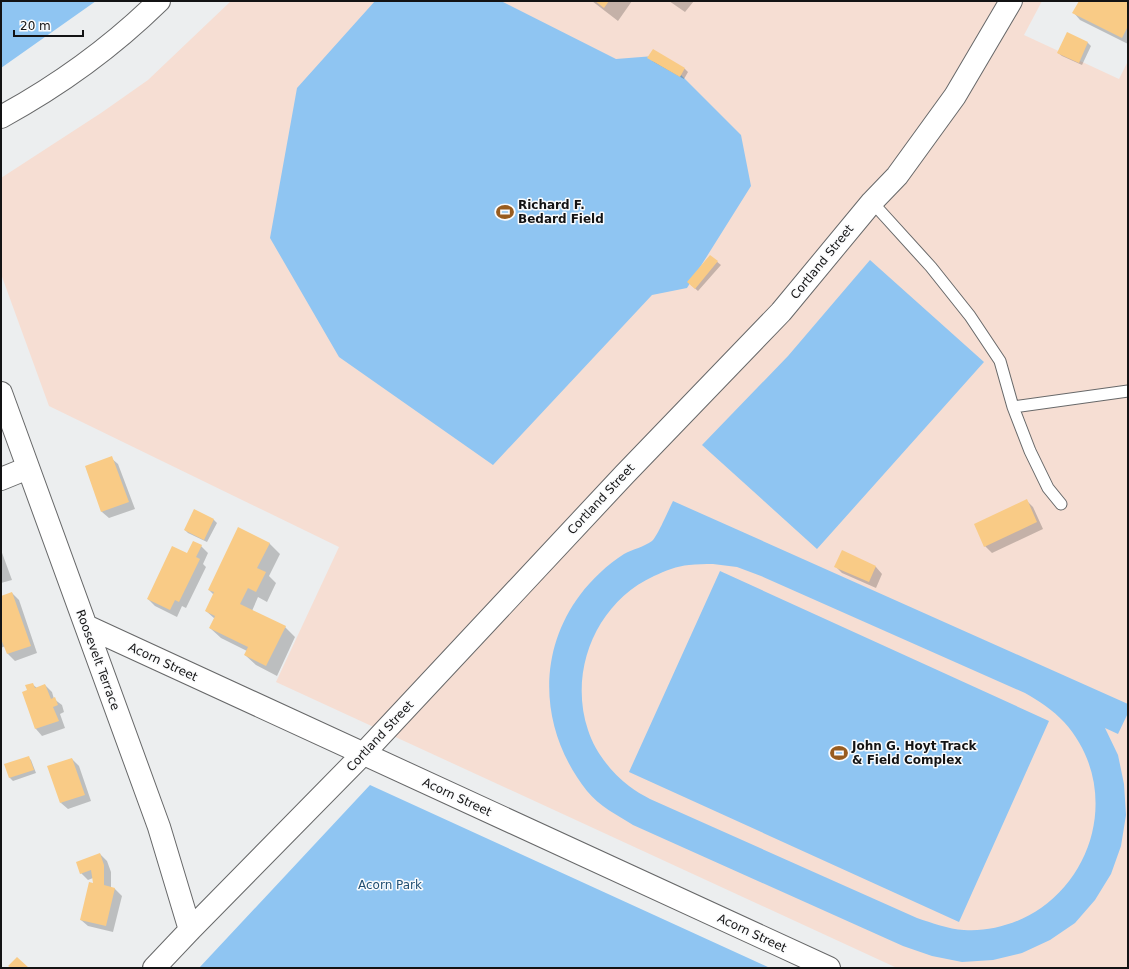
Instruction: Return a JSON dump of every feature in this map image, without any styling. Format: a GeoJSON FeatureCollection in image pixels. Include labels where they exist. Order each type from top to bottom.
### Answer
{"type":"FeatureCollection","features":[{"type":"Feature","properties":{"kind":"street"},"geometry":{"type":"LineString","coordinates":[[1,117],[45,92],[72,74],[124,32],[159,1]]}},
{"type":"Feature","properties":{"kind":"street","name":"Cortland Street"},"geometry":{"type":"LineString","coordinates":[[154,968],[364,753],[624,475],[781,312],[872,202],[897,176],[955,96],[1011,1]]}},
{"type":"Feature","properties":{"kind":"street","name":"Roosevelt Terrace"},"geometry":{"type":"LineString","coordinates":[[1,393],[159,827],[190,930]]}},
{"type":"Feature","properties":{"kind":"street"},"geometry":{"type":"LineString","coordinates":[[1,478],[28,468]]}},
{"type":"Feature","properties":{"kind":"street","name":"Acorn Street"},"geometry":{"type":"LineString","coordinates":[[86,626],[829,968]]}},
{"type":"Feature","properties":{"kind":"lane"},"geometry":{"type":"LineString","coordinates":[[872,202],[930,267],[974,322],[1000,361],[1013,407],[1030,451],[1048,488],[1061,504]]}},
{"type":"Feature","properties":{"kind":"lane"},"geometry":{"type":"LineString","coordinates":[[1013,407],[1128,391]]}},
{"type":"Feature","properties":{"kind":"shaded area"},"geometry":{"type":"Polygon","coordinates":[[[231,1],[1042,1],[1024,35],[1119,79],[1128,61],[1128,968],[897,968],[276,682],[339,547],[49,406],[1,274],[1,178],[101,113],[148,80],[231,1]]]}},
{"type":"Feature","properties":{"kind":"green space"},"geometry":{"type":"Polygon","coordinates":[[[1,1],[96,1],[1,68],[1,1]]]}},
{"type":"Feature","properties":{"kind":"green space","name":"Richard F. Bedard Field"},"geometry":{"type":"Polygon","coordinates":[[[375,1],[501,1],[616,59],[654,56],[677,71],[741,135],[751,186],[687,288],[652,295],[493,465],[339,357],[270,238],[297,88],[375,1]]]}},
{"type":"Feature","properties":{"kind":"green space"},"geometry":{"type":"Polygon","coordinates":[[[870,260],[984,362],[817,549],[702,445],[788,356],[870,260]]]}},
{"type":"Feature","properties":{"kind":"green space"},"geometry":{"type":"Polygon","coordinates":[[[673,501],[1128,704],[1128,713],[1118,734],[1105,728],[1118,755],[1124,784],[1126,815],[1121,846],[1111,874],[1095,900],[1075,923],[1050,940],[1022,953],[993,960],[962,962],[932,956],[903,946],[633,825],[608,810],[587,791],[572,768],[560,744],[553,719],[549,694],[550,668],[556,643],[565,618],[580,595],[600,573],[618,558],[627,552],[646,545],[652,541],[660,529],[673,501]],[[698,564],[680,566],[654,576],[634,588],[617,603],[603,620],[592,640],[585,662],[582,684],[583,707],[588,730],[599,754],[622,780],[631,788],[650,799],[917,918],[946,927],[984,930],[1014,922],[1041,908],[1062,890],[1078,869],[1089,845],[1094,820],[1095,794],[1090,769],[1080,744],[1060,718],[1046,706],[1025,693],[761,576],[737,567],[698,564]]]}},
{"type":"Feature","properties":{"kind":"green space"},"geometry":{"type":"Polygon","coordinates":[[[720,571],[1049,721],[959,922],[629,772],[720,571]]]}},
{"type":"Feature","properties":{"kind":"green space","name":"Acorn Park"},"geometry":{"type":"Polygon","coordinates":[[[370,785],[770,968],[199,968],[370,785]]]}},
{"type":"Feature","properties":{"kind":"building"},"geometry":{"type":"Polygon","coordinates":[[[595,1],[609,1],[604,8],[595,1]]]}},
{"type":"Feature","properties":{"kind":"building"},"geometry":{"type":"Polygon","coordinates":[[[1079,1],[1128,2],[1128,26],[1122,38],[1072,13],[1079,1]]]}},
{"type":"Feature","properties":{"kind":"building"},"geometry":{"type":"Polygon","coordinates":[[[1067,32],[1088,42],[1079,63],[1057,53],[1067,32]]]}},
{"type":"Feature","properties":{"kind":"building"},"geometry":{"type":"Polygon","coordinates":[[[653,49],[685,68],[680,77],[647,58],[653,49]]]}},
{"type":"Feature","properties":{"kind":"building"},"geometry":{"type":"Polygon","coordinates":[[[710,255],[718,261],[695,289],[687,282],[710,255]]]}},
{"type":"Feature","properties":{"kind":"building"},"geometry":{"type":"Polygon","coordinates":[[[112,456],[129,502],[101,512],[85,466],[112,456]]]}},
{"type":"Feature","properties":{"kind":"building"},"geometry":{"type":"Polygon","coordinates":[[[1027,499],[1037,522],[984,547],[974,524],[1027,499]]]}},
{"type":"Feature","properties":{"kind":"building"},"geometry":{"type":"Polygon","coordinates":[[[194,509],[214,519],[204,540],[184,530],[194,509]]]}},
{"type":"Feature","properties":{"kind":"building"},"geometry":{"type":"Polygon","coordinates":[[[238,527],[270,543],[257,568],[266,572],[256,592],[248,588],[240,604],[286,626],[266,666],[244,655],[248,647],[209,628],[215,616],[205,611],[214,592],[208,590],[238,527]]]}},
{"type":"Feature","properties":{"kind":"building"},"geometry":{"type":"Polygon","coordinates":[[[193,541],[202,545],[196,557],[200,559],[179,602],[175,600],[170,610],[147,599],[172,546],[187,553],[193,541]]]}},
{"type":"Feature","properties":{"kind":"building"},"geometry":{"type":"Polygon","coordinates":[[[842,550],[876,566],[869,582],[834,567],[842,550]]]}},
{"type":"Feature","properties":{"kind":"building"},"geometry":{"type":"Polygon","coordinates":[[[12,592],[31,646],[7,654],[1,639],[1,596],[12,592]]]}},
{"type":"Feature","properties":{"kind":"building"},"geometry":{"type":"Polygon","coordinates":[[[33,683],[35,688],[45,684],[51,699],[55,697],[58,705],[53,707],[59,721],[35,729],[22,692],[27,690],[25,685],[33,683]]]}},
{"type":"Feature","properties":{"kind":"building"},"geometry":{"type":"Polygon","coordinates":[[[29,756],[34,770],[9,778],[4,764],[29,756]]]}},
{"type":"Feature","properties":{"kind":"building"},"geometry":{"type":"Polygon","coordinates":[[[72,758],[85,795],[60,803],[47,766],[72,758]]]}},
{"type":"Feature","properties":{"kind":"building"},"geometry":{"type":"Polygon","coordinates":[[[100,853],[104,865],[104,885],[115,888],[106,926],[80,920],[89,882],[93,883],[91,870],[80,874],[76,862],[100,853]]]}},
{"type":"Feature","properties":{"kind":"building"},"geometry":{"type":"Polygon","coordinates":[[[17,957],[29,968],[11,968],[8,966],[17,957]]]}},
{"type":"Feature","properties":{"kind":"place","name":"Richard F. Bedard Field"},"geometry":{"type":"Point","coordinates":[505,212]}},
{"type":"Feature","properties":{"kind":"place","name":"John G. Hoyt Track & Field Complex"},"geometry":{"type":"Point","coordinates":[839,753]}}]}
